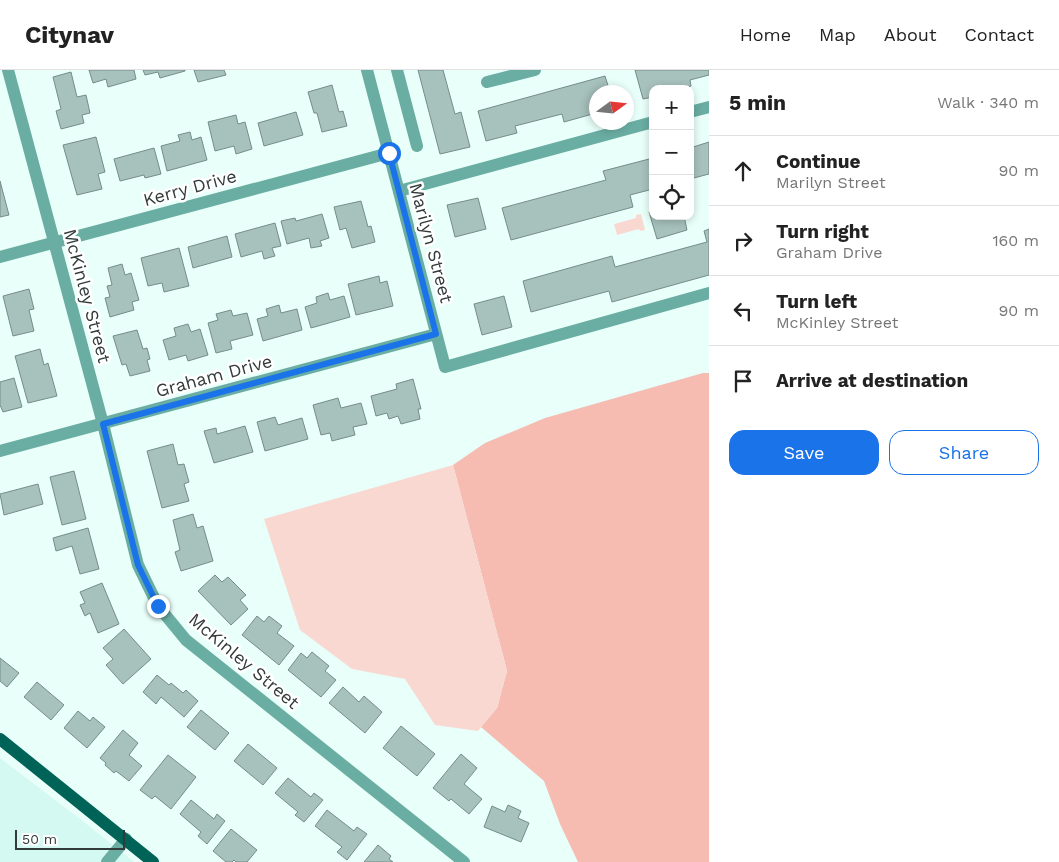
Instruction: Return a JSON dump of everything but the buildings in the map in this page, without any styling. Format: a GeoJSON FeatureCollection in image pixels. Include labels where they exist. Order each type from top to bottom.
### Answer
{"type":"FeatureCollection","features":[{"type":"Feature","properties":{"kind":"main road"},"geometry":{"type":"LineString","coordinates":[[0,739],[153,862]]}},
{"type":"Feature","properties":{"kind":"street","name":"McKinley Street"},"geometry":{"type":"LineString","coordinates":[[8,70],[103,424],[138,565],[158,606],[186,640],[464,862]]}},
{"type":"Feature","properties":{"kind":"street","name":"Marilyn Street"},"geometry":{"type":"LineString","coordinates":[[367,70],[445,367],[709,293]]}},
{"type":"Feature","properties":{"kind":"street"},"geometry":{"type":"LineString","coordinates":[[397,70],[417,146]]}},
{"type":"Feature","properties":{"kind":"street"},"geometry":{"type":"LineString","coordinates":[[487,82],[535,70]]}},
{"type":"Feature","properties":{"kind":"street"},"geometry":{"type":"LineString","coordinates":[[694,111],[709,107]]}},
{"type":"Feature","properties":{"kind":"street"},"geometry":{"type":"LineString","coordinates":[[399,191],[649,123]]}},
{"type":"Feature","properties":{"kind":"street","name":"Kerry Drive"},"geometry":{"type":"LineString","coordinates":[[0,257],[389,153]]}},
{"type":"Feature","properties":{"kind":"street","name":"Graham Drive"},"geometry":{"type":"LineString","coordinates":[[0,451],[436,334]]}},
{"type":"Feature","properties":{"kind":"street"},"geometry":{"type":"LineString","coordinates":[[107,862],[126,839]]}},
{"type":"Feature","properties":{"kind":"shaded area"},"geometry":{"type":"Polygon","coordinates":[[[641,214],[645,230],[640,231],[639,229],[617,235],[614,224],[636,218],[636,215],[641,214]]]}},
{"type":"Feature","properties":{"kind":"shaded area"},"geometry":{"type":"Polygon","coordinates":[[[703,373],[709,373],[709,862],[578,862],[560,824],[544,781],[481,727],[497,708],[507,671],[453,465],[485,443],[545,418],[703,373]]]}},
{"type":"Feature","properties":{"kind":"shaded area"},"geometry":{"type":"Polygon","coordinates":[[[453,465],[507,671],[497,708],[478,731],[435,725],[405,679],[352,669],[300,630],[264,519],[453,465]]]}},
{"type":"Feature","properties":{"kind":"shaded area"},"geometry":{"type":"Polygon","coordinates":[[[0,758],[80,819],[134,862],[0,862],[0,758]]]}},
{"type":"Feature","properties":{"kind":"route"},"geometry":{"type":"LineString","coordinates":[[158,606],[138,565],[103,424],[436,334],[389,153]]}}]}
